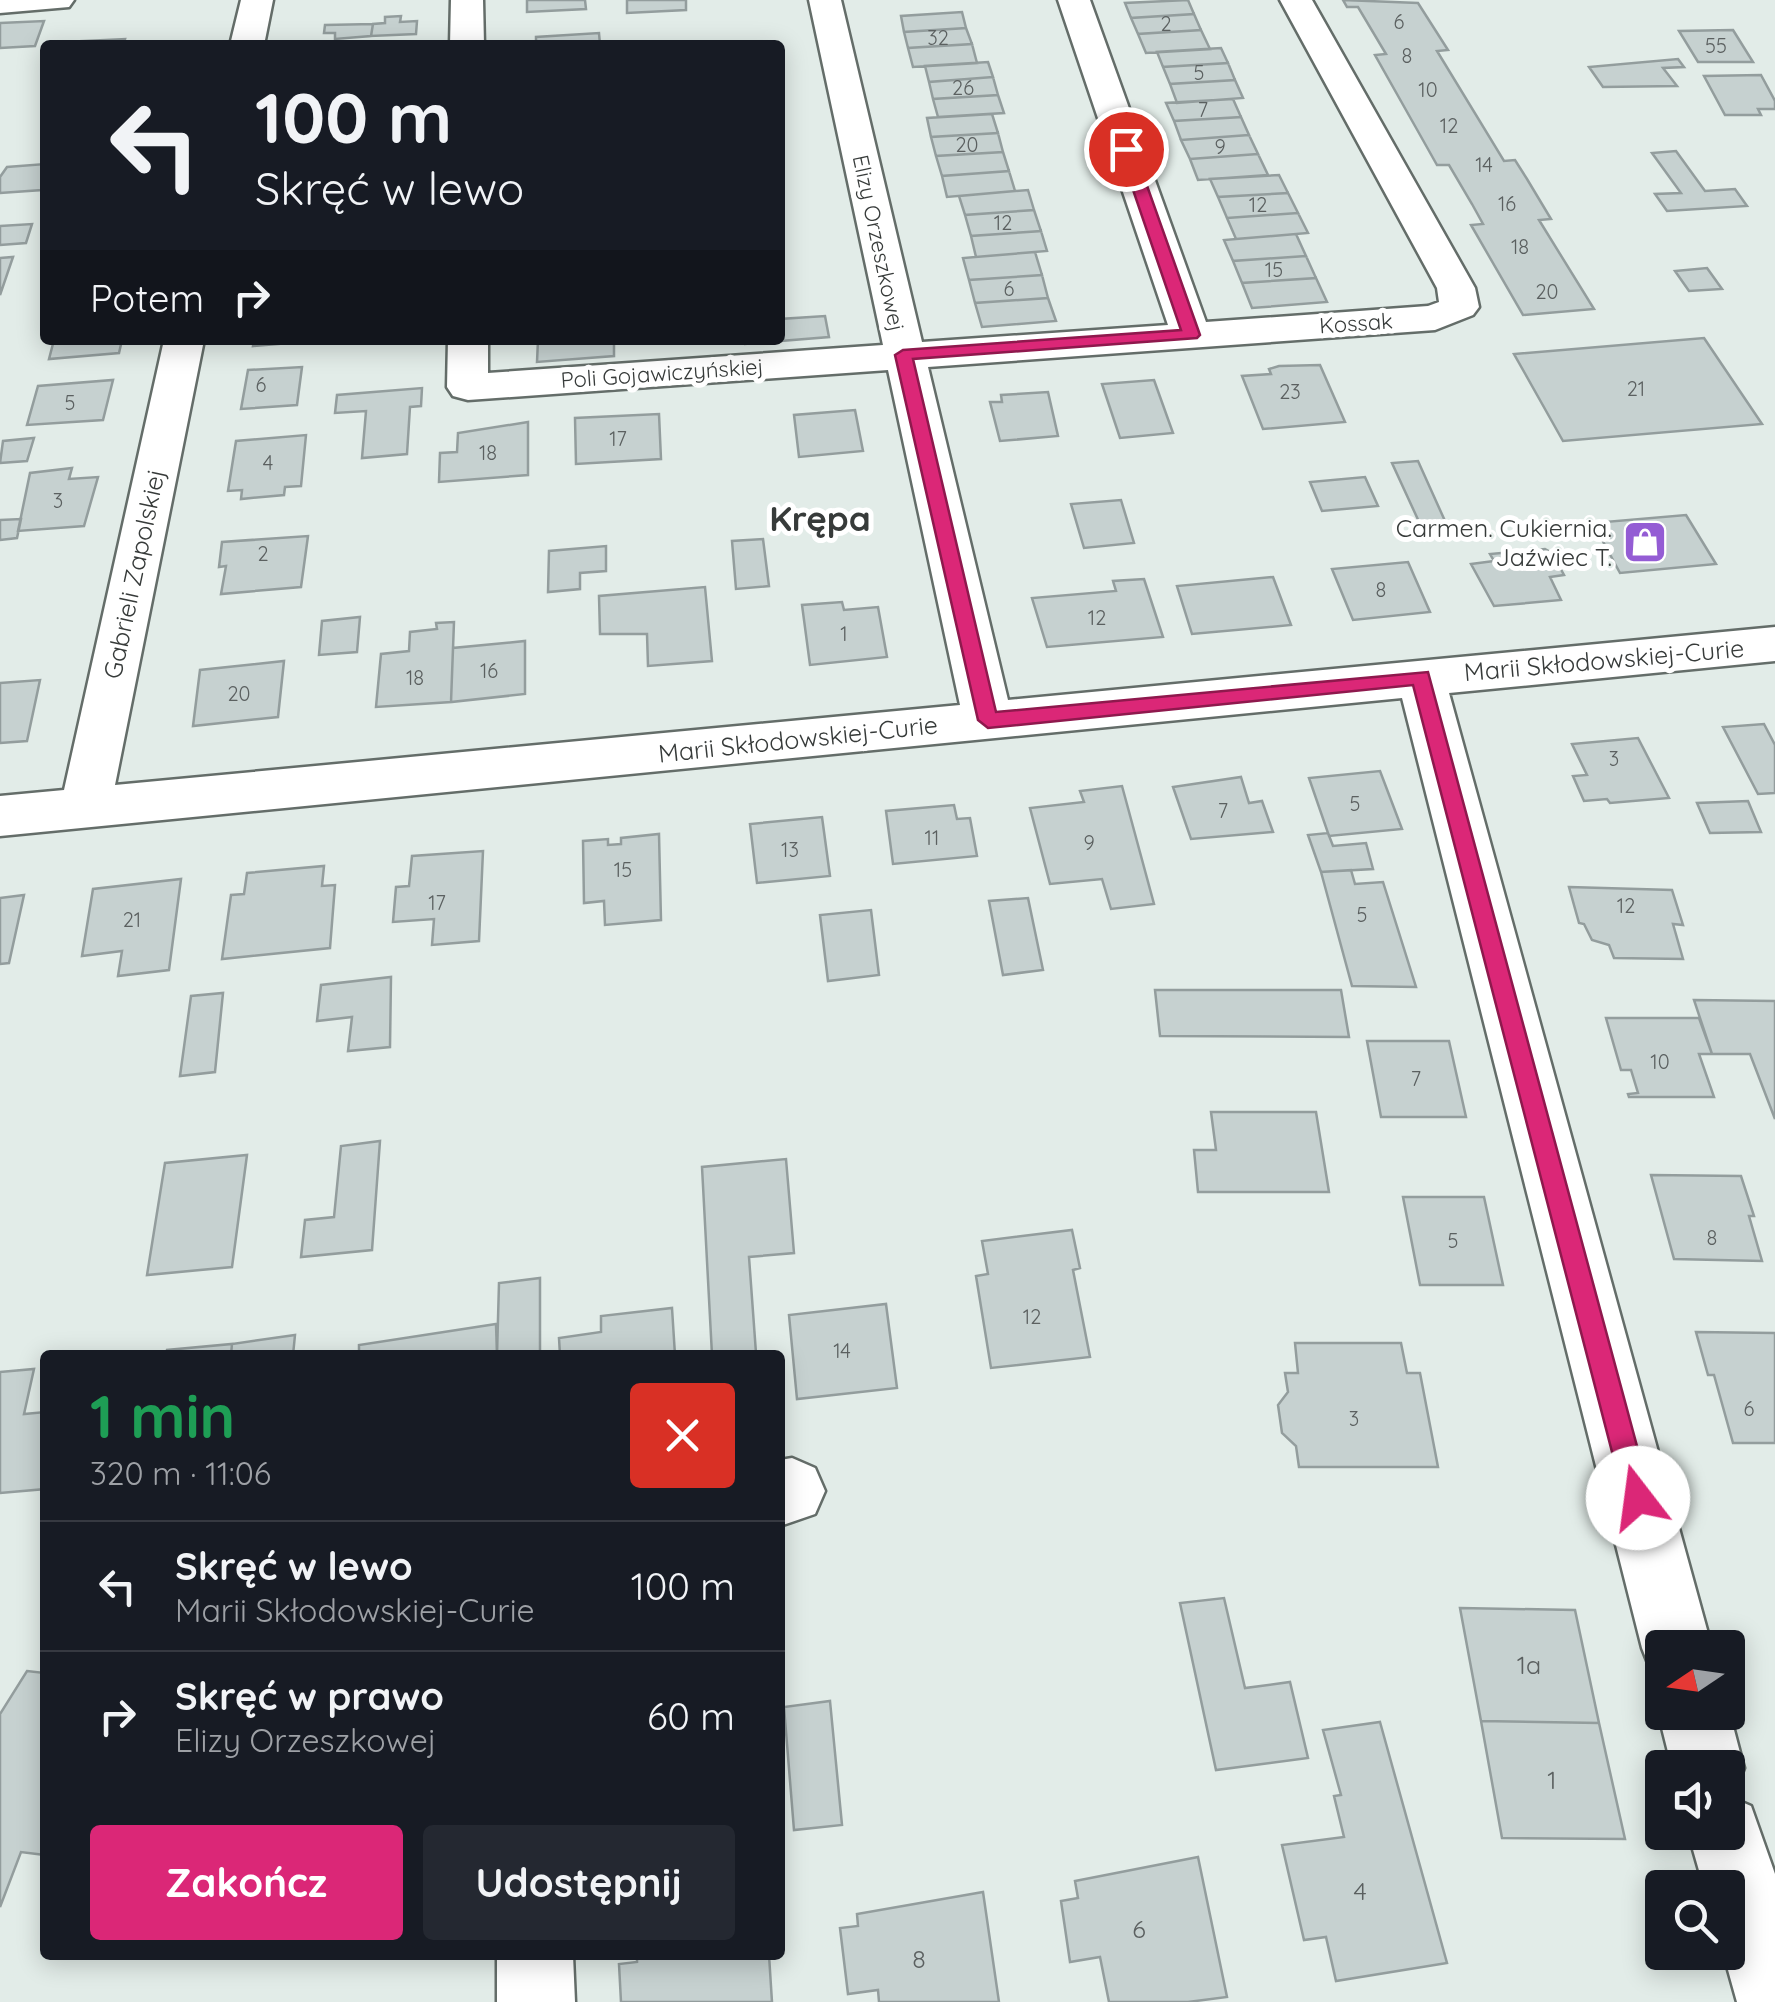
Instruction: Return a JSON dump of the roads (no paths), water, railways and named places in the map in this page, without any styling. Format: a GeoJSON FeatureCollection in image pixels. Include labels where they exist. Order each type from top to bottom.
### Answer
{"type":"FeatureCollection","features":[{"type":"Feature","properties":{"kind":"street"},"geometry":{"type":"LineString","coordinates":[[0,3],[58,0]]}},
{"type":"Feature","properties":{"kind":"street"},"geometry":{"type":"LineString","coordinates":[[248,40],[257,0]]}},
{"type":"Feature","properties":{"kind":"street"},"geometry":{"type":"LineString","coordinates":[[466,0],[467,40]]}},
{"type":"Feature","properties":{"kind":"street","name":"Elizy Orzeszkowej"},"geometry":{"type":"LineString","coordinates":[[825,0],[988,720]]}},
{"type":"Feature","properties":{"kind":"street"},"geometry":{"type":"LineString","coordinates":[[1074,0],[1191,335]]}},
{"type":"Feature","properties":{"kind":"street","name":"Kossak"},"geometry":{"type":"LineString","coordinates":[[903,355],[1435,318],[1458,307],[1456,288],[1296,0]]}},
{"type":"Feature","properties":{"kind":"street","name":"Gabrieli Zapolskiej"},"geometry":{"type":"LineString","coordinates":[[84,808],[183,345]]}},
{"type":"Feature","properties":{"kind":"street","name":"Poli Gojawiczyńskiej"},"geometry":{"type":"LineString","coordinates":[[468,345],[468,387],[903,355]]}},
{"type":"Feature","properties":{"kind":"street","name":"Marii Skłodowskiej-Curie"},"geometry":{"type":"LineString","coordinates":[[0,816],[1775,644]]}},
{"type":"Feature","properties":{"kind":"street"},"geometry":{"type":"LineString","coordinates":[[1421,677],[1672,1630]]}},
{"type":"Feature","properties":{"kind":"street"},"geometry":{"type":"LineString","coordinates":[[1730,1850],[1775,2000]]}},
{"type":"Feature","properties":{"kind":"street"},"geometry":{"type":"LineString","coordinates":[[535,1960],[536,2002]]}},
{"type":"Feature","properties":{"kind":"place","name":"Carmen. Cukiernia. Jaźwiec T."},"geometry":{"type":"Point","coordinates":[1645,542]}},
{"type":"Feature","properties":{"kind":"district","name":"Krępa"},"geometry":{"type":"Point","coordinates":[820,519]}}]}
